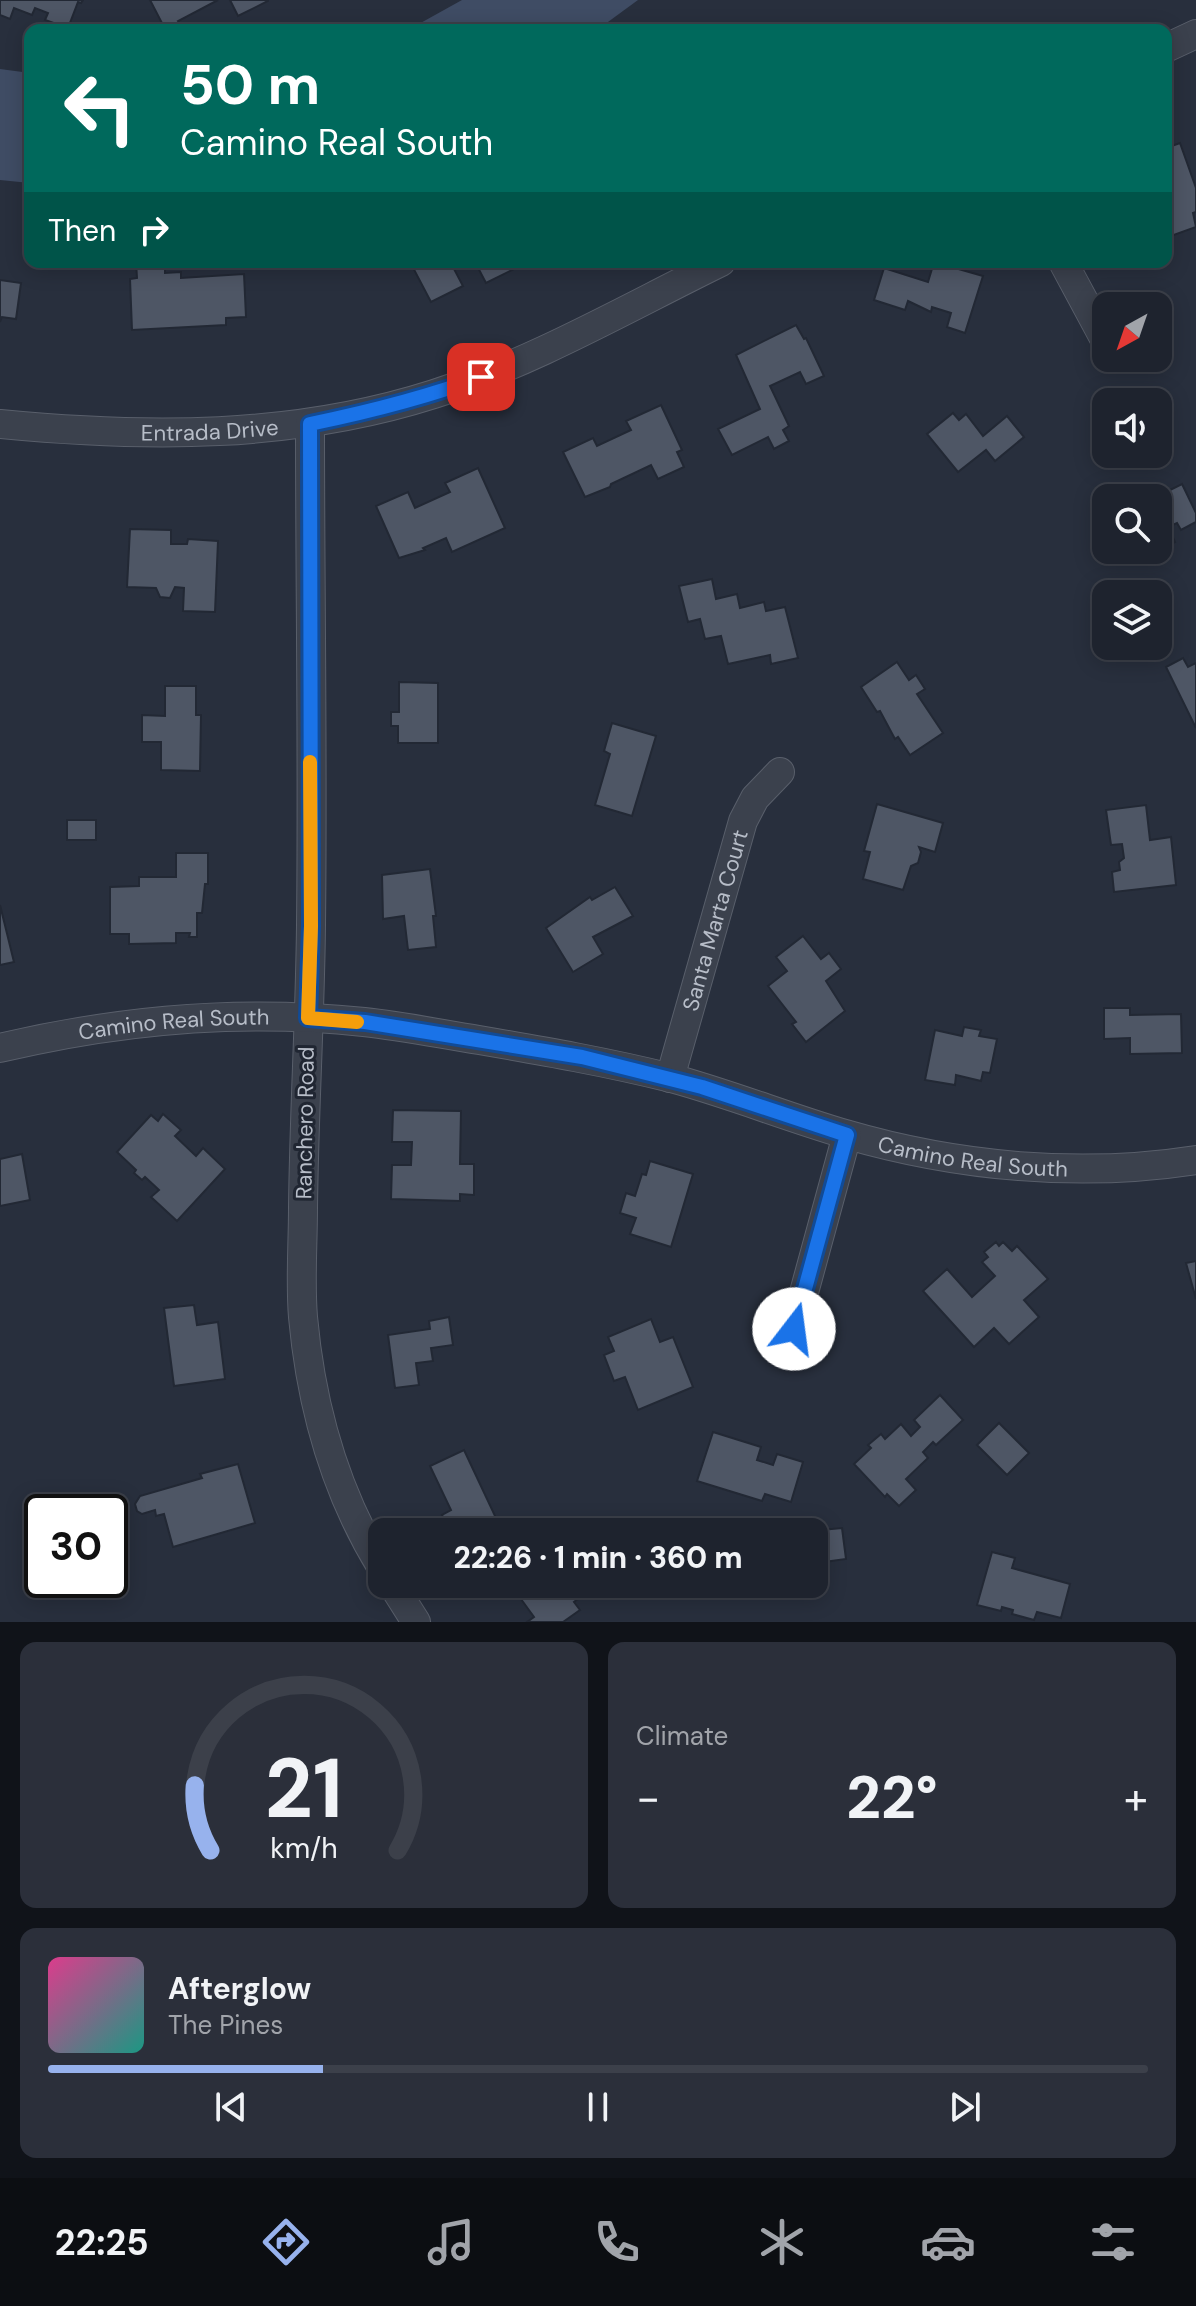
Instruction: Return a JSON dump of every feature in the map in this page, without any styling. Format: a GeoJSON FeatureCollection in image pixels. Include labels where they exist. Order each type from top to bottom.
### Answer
{"type":"FeatureCollection","features":[{"type":"Feature","properties":{"kind":"street"},"geometry":{"type":"LineString","coordinates":[[1172,45],[1196,34]]}},
{"type":"Feature","properties":{"kind":"street","name":"Entrada Drive"},"geometry":{"type":"LineString","coordinates":[[0,424],[159,434],[310,424],[379,410],[435,394],[503,368],[709,268]]}},
{"type":"Feature","properties":{"kind":"street"},"geometry":{"type":"LineString","coordinates":[[1066,268],[1092,316]]}},
{"type":"Feature","properties":{"kind":"street","name":"Ranchero Road"},"geometry":{"type":"LineString","coordinates":[[310,424],[311,926],[304,1145],[303,1314],[310,1374],[323,1433],[343,1491],[368,1546]]}},
{"type":"Feature","properties":{"kind":"street","name":"Santa Marta Court"},"geometry":{"type":"LineString","coordinates":[[670,1078],[743,821],[755,798],[780,772]]}},
{"type":"Feature","properties":{"kind":"street","name":"Camino Real South"},"geometry":{"type":"LineString","coordinates":[[0,1048],[134,1024],[217,1017],[365,1022],[567,1055],[670,1078],[847,1135],[943,1156],[1037,1167],[1116,1169],[1196,1160]]}},
{"type":"Feature","properties":{"kind":"street"},"geometry":{"type":"LineString","coordinates":[[794,1329],[847,1135]]}},
{"type":"Feature","properties":{"kind":"street"},"geometry":{"type":"LineString","coordinates":[[401,1598],[416,1622]]}},
{"type":"Feature","properties":{"kind":"water"},"geometry":{"type":"Polygon","coordinates":[[[462,0],[638,0],[605,24],[419,24],[462,0]]]}},
{"type":"Feature","properties":{"kind":"water"},"geometry":{"type":"Polygon","coordinates":[[[0,69],[24,72],[24,182],[0,180],[0,69]]]}},
{"type":"Feature","properties":{"kind":"building"},"geometry":{"type":"Polygon","coordinates":[[[0,0],[83,0],[78,2],[70,24],[45,20],[48,13],[35,8],[32,15],[14,8],[10,19],[0,15],[0,0]]]}},
{"type":"Feature","properties":{"kind":"building"},"geometry":{"type":"Polygon","coordinates":[[[150,0],[218,0],[178,21],[180,24],[162,24],[150,0]]]}},
{"type":"Feature","properties":{"kind":"building"},"geometry":{"type":"Polygon","coordinates":[[[230,0],[268,0],[268,1],[238,16],[230,0]]]}},
{"type":"Feature","properties":{"kind":"building"},"geometry":{"type":"Polygon","coordinates":[[[1180,143],[1196,188],[1196,212],[1193,213],[1196,227],[1172,236],[1172,146],[1180,143]]]}},
{"type":"Feature","properties":{"kind":"building"},"geometry":{"type":"Polygon","coordinates":[[[136,268],[165,268],[165,273],[181,272],[181,278],[244,274],[246,317],[226,318],[226,325],[132,330],[130,279],[137,278],[136,268]]]}},
{"type":"Feature","properties":{"kind":"building"},"geometry":{"type":"Polygon","coordinates":[[[413,268],[454,268],[463,286],[431,302],[413,268]]]}},
{"type":"Feature","properties":{"kind":"building"},"geometry":{"type":"Polygon","coordinates":[[[478,268],[514,269],[486,283],[478,268]]]}},
{"type":"Feature","properties":{"kind":"building"},"geometry":{"type":"Polygon","coordinates":[[[884,268],[928,282],[932,268],[955,268],[983,276],[965,333],[947,327],[951,313],[932,307],[931,312],[908,301],[905,310],[874,300],[884,268]]]}},
{"type":"Feature","properties":{"kind":"building"},"geometry":{"type":"Polygon","coordinates":[[[0,280],[21,283],[16,319],[2,317],[0,322],[0,280]]]}},
{"type":"Feature","properties":{"kind":"building"},"geometry":{"type":"Polygon","coordinates":[[[796,325],[806,338],[824,376],[806,384],[800,372],[770,386],[789,426],[783,430],[789,441],[774,449],[768,437],[732,455],[718,429],[760,409],[736,355],[796,325]]]}},
{"type":"Feature","properties":{"kind":"building"},"geometry":{"type":"Polygon","coordinates":[[[661,405],[682,450],[677,452],[684,467],[658,479],[651,465],[585,497],[563,452],[593,438],[597,446],[631,430],[626,421],[661,405]]]}},
{"type":"Feature","properties":{"kind":"building"},"geometry":{"type":"Polygon","coordinates":[[[953,413],[959,420],[966,414],[983,436],[1007,416],[1024,437],[995,461],[986,450],[958,472],[927,434],[953,413]]]}},
{"type":"Feature","properties":{"kind":"building"},"geometry":{"type":"Polygon","coordinates":[[[478,468],[505,528],[452,552],[446,538],[423,548],[425,550],[399,558],[376,506],[408,492],[415,508],[450,492],[445,483],[478,468]]]}},
{"type":"Feature","properties":{"kind":"building"},"geometry":{"type":"Polygon","coordinates":[[[1182,484],[1196,513],[1196,522],[1181,530],[1177,523],[1172,525],[1172,489],[1182,484]]]}},
{"type":"Feature","properties":{"kind":"building"},"geometry":{"type":"Polygon","coordinates":[[[130,529],[171,530],[171,544],[187,544],[188,539],[218,541],[215,612],[183,611],[184,588],[175,587],[170,598],[160,597],[156,588],[127,587],[130,529]]]}},
{"type":"Feature","properties":{"kind":"building"},"geometry":{"type":"Polygon","coordinates":[[[712,579],[716,599],[737,594],[740,608],[764,602],[766,611],[785,607],[798,658],[771,664],[770,655],[728,664],[721,636],[705,639],[700,619],[688,622],[679,586],[712,579]]]}},
{"type":"Feature","properties":{"kind":"building"},"geometry":{"type":"Polygon","coordinates":[[[1183,658],[1188,667],[1196,663],[1196,728],[1166,667],[1183,658]]]}},
{"type":"Feature","properties":{"kind":"building"},"geometry":{"type":"Polygon","coordinates":[[[897,662],[909,680],[916,675],[925,689],[917,694],[943,733],[910,755],[898,737],[895,739],[880,711],[877,712],[861,687],[897,662]]]}},
{"type":"Feature","properties":{"kind":"building"},"geometry":{"type":"Polygon","coordinates":[[[399,682],[438,683],[438,743],[398,743],[398,726],[391,726],[391,712],[399,712],[399,682]]]}},
{"type":"Feature","properties":{"kind":"building"},"geometry":{"type":"Polygon","coordinates":[[[165,686],[196,686],[196,715],[201,715],[200,771],[161,770],[161,742],[142,742],[142,715],[165,716],[165,686]]]}},
{"type":"Feature","properties":{"kind":"building"},"geometry":{"type":"Polygon","coordinates":[[[612,723],[656,736],[632,816],[595,805],[610,754],[604,751],[612,723]]]}},
{"type":"Feature","properties":{"kind":"building"},"geometry":{"type":"Polygon","coordinates":[[[877,804],[943,823],[935,852],[919,847],[918,863],[911,866],[903,890],[863,879],[870,852],[864,851],[877,804]]]}},
{"type":"Feature","properties":{"kind":"building"},"geometry":{"type":"Polygon","coordinates":[[[1146,805],[1150,840],[1171,837],[1176,885],[1114,892],[1112,872],[1120,870],[1119,862],[1124,858],[1122,844],[1111,845],[1106,810],[1146,805]]]}},
{"type":"Feature","properties":{"kind":"building"},"geometry":{"type":"Polygon","coordinates":[[[67,820],[96,820],[96,840],[67,840],[67,820]]]}},
{"type":"Feature","properties":{"kind":"building"},"geometry":{"type":"Polygon","coordinates":[[[176,853],[208,853],[208,884],[205,884],[202,913],[197,913],[197,937],[189,937],[190,933],[176,933],[176,943],[129,944],[129,934],[110,934],[110,887],[139,886],[139,877],[176,877],[176,853]]]}},
{"type":"Feature","properties":{"kind":"building"},"geometry":{"type":"Polygon","coordinates":[[[430,869],[436,947],[408,950],[404,916],[383,919],[382,875],[430,869]]]}},
{"type":"Feature","properties":{"kind":"building"},"geometry":{"type":"Polygon","coordinates":[[[615,887],[633,916],[593,937],[603,954],[573,972],[546,928],[590,897],[592,900],[615,887]]]}},
{"type":"Feature","properties":{"kind":"building"},"geometry":{"type":"Polygon","coordinates":[[[0,905],[14,962],[0,965],[0,905]]]}},
{"type":"Feature","properties":{"kind":"building"},"geometry":{"type":"Polygon","coordinates":[[[803,936],[821,959],[829,953],[841,969],[826,981],[845,1011],[806,1042],[792,1024],[796,1022],[768,986],[787,971],[776,957],[803,936]]]}},
{"type":"Feature","properties":{"kind":"building"},"geometry":{"type":"Polygon","coordinates":[[[1104,1008],[1130,1008],[1130,1015],[1181,1014],[1182,1053],[1130,1054],[1130,1038],[1104,1039],[1104,1008]]]}},
{"type":"Feature","properties":{"kind":"building"},"geometry":{"type":"Polygon","coordinates":[[[964,1027],[981,1030],[979,1036],[997,1039],[990,1073],[983,1072],[981,1081],[956,1075],[955,1085],[925,1080],[935,1030],[962,1036],[964,1027]]]}},
{"type":"Feature","properties":{"kind":"building"},"geometry":{"type":"Polygon","coordinates":[[[393,1110],[461,1111],[460,1164],[474,1164],[474,1195],[460,1194],[460,1201],[391,1199],[392,1165],[411,1165],[412,1142],[392,1142],[393,1110]]]}},
{"type":"Feature","properties":{"kind":"building"},"geometry":{"type":"Polygon","coordinates":[[[163,1114],[181,1130],[175,1136],[196,1156],[203,1148],[225,1169],[177,1221],[151,1197],[159,1190],[145,1177],[142,1180],[134,1173],[136,1170],[117,1152],[151,1115],[158,1121],[163,1114]]]}},
{"type":"Feature","properties":{"kind":"building"},"geometry":{"type":"Polygon","coordinates":[[[22,1154],[30,1200],[0,1206],[0,1159],[22,1154]]]}},
{"type":"Feature","properties":{"kind":"building"},"geometry":{"type":"Polygon","coordinates":[[[650,1161],[693,1174],[671,1247],[630,1234],[636,1218],[620,1213],[626,1193],[635,1196],[650,1161]]]}},
{"type":"Feature","properties":{"kind":"building"},"geometry":{"type":"Polygon","coordinates":[[[996,1242],[999,1246],[1003,1242],[1012,1251],[1017,1246],[1048,1279],[1024,1300],[1039,1317],[1009,1344],[994,1328],[974,1347],[923,1291],[947,1269],[972,1297],[995,1276],[982,1262],[988,1257],[984,1252],[996,1242]]]}},
{"type":"Feature","properties":{"kind":"building"},"geometry":{"type":"Polygon","coordinates":[[[1196,1261],[1196,1299],[1186,1263],[1196,1261]]]}},
{"type":"Feature","properties":{"kind":"building"},"geometry":{"type":"Polygon","coordinates":[[[194,1305],[197,1325],[218,1322],[225,1379],[174,1386],[164,1308],[194,1305]]]}},
{"type":"Feature","properties":{"kind":"building"},"geometry":{"type":"Polygon","coordinates":[[[449,1317],[453,1345],[431,1348],[433,1361],[416,1363],[419,1385],[395,1388],[388,1335],[430,1329],[429,1321],[449,1317]]]}},
{"type":"Feature","properties":{"kind":"building"},"geometry":{"type":"Polygon","coordinates":[[[651,1319],[660,1342],[673,1337],[693,1387],[638,1410],[625,1377],[614,1381],[604,1355],[614,1351],[608,1337],[651,1319]]]}},
{"type":"Feature","properties":{"kind":"building"},"geometry":{"type":"Polygon","coordinates":[[[940,1395],[963,1420],[936,1445],[933,1442],[923,1452],[928,1458],[906,1479],[916,1490],[899,1506],[887,1494],[885,1497],[854,1464],[871,1448],[868,1445],[881,1434],[885,1439],[901,1424],[911,1436],[920,1427],[914,1420],[940,1395]]]}},
{"type":"Feature","properties":{"kind":"building"},"geometry":{"type":"Polygon","coordinates":[[[999,1423],[1029,1453],[1007,1475],[977,1445],[999,1423]]]}},
{"type":"Feature","properties":{"kind":"building"},"geometry":{"type":"Polygon","coordinates":[[[713,1432],[761,1447],[757,1460],[773,1465],[777,1454],[803,1462],[791,1502],[765,1494],[762,1501],[697,1481],[713,1432]]]}},
{"type":"Feature","properties":{"kind":"building"},"geometry":{"type":"Polygon","coordinates":[[[464,1450],[496,1518],[443,1518],[442,1515],[451,1510],[430,1466],[464,1450]]]}},
{"type":"Feature","properties":{"kind":"building"},"geometry":{"type":"Polygon","coordinates":[[[238,1464],[255,1523],[173,1547],[164,1514],[156,1516],[155,1510],[142,1514],[137,1511],[135,1504],[140,1496],[238,1464]]]}},
{"type":"Feature","properties":{"kind":"building"},"geometry":{"type":"Polygon","coordinates":[[[842,1528],[846,1559],[828,1561],[828,1529],[842,1528]]]}},
{"type":"Feature","properties":{"kind":"building"},"geometry":{"type":"Polygon","coordinates":[[[992,1552],[1015,1558],[1012,1568],[1070,1584],[1061,1618],[1037,1612],[1034,1620],[1012,1614],[1013,1610],[1002,1607],[1001,1611],[977,1605],[992,1552]]]}},
{"type":"Feature","properties":{"kind":"building"},"geometry":{"type":"Polygon","coordinates":[[[520,1598],[579,1598],[574,1602],[580,1610],[563,1622],[527,1622],[534,1617],[520,1598]]]}},
{"type":"Feature","properties":{"kind":"slow traffic"},"geometry":{"type":"LineString","coordinates":[[310,762],[308,1018],[357,1022]]}},
{"type":"Feature","properties":{"kind":"route"},"geometry":{"type":"LineString","coordinates":[[481,377],[379,410],[310,424],[311,926],[308,1018],[365,1022],[582,1057],[702,1087],[847,1135],[794,1329]]}}]}
